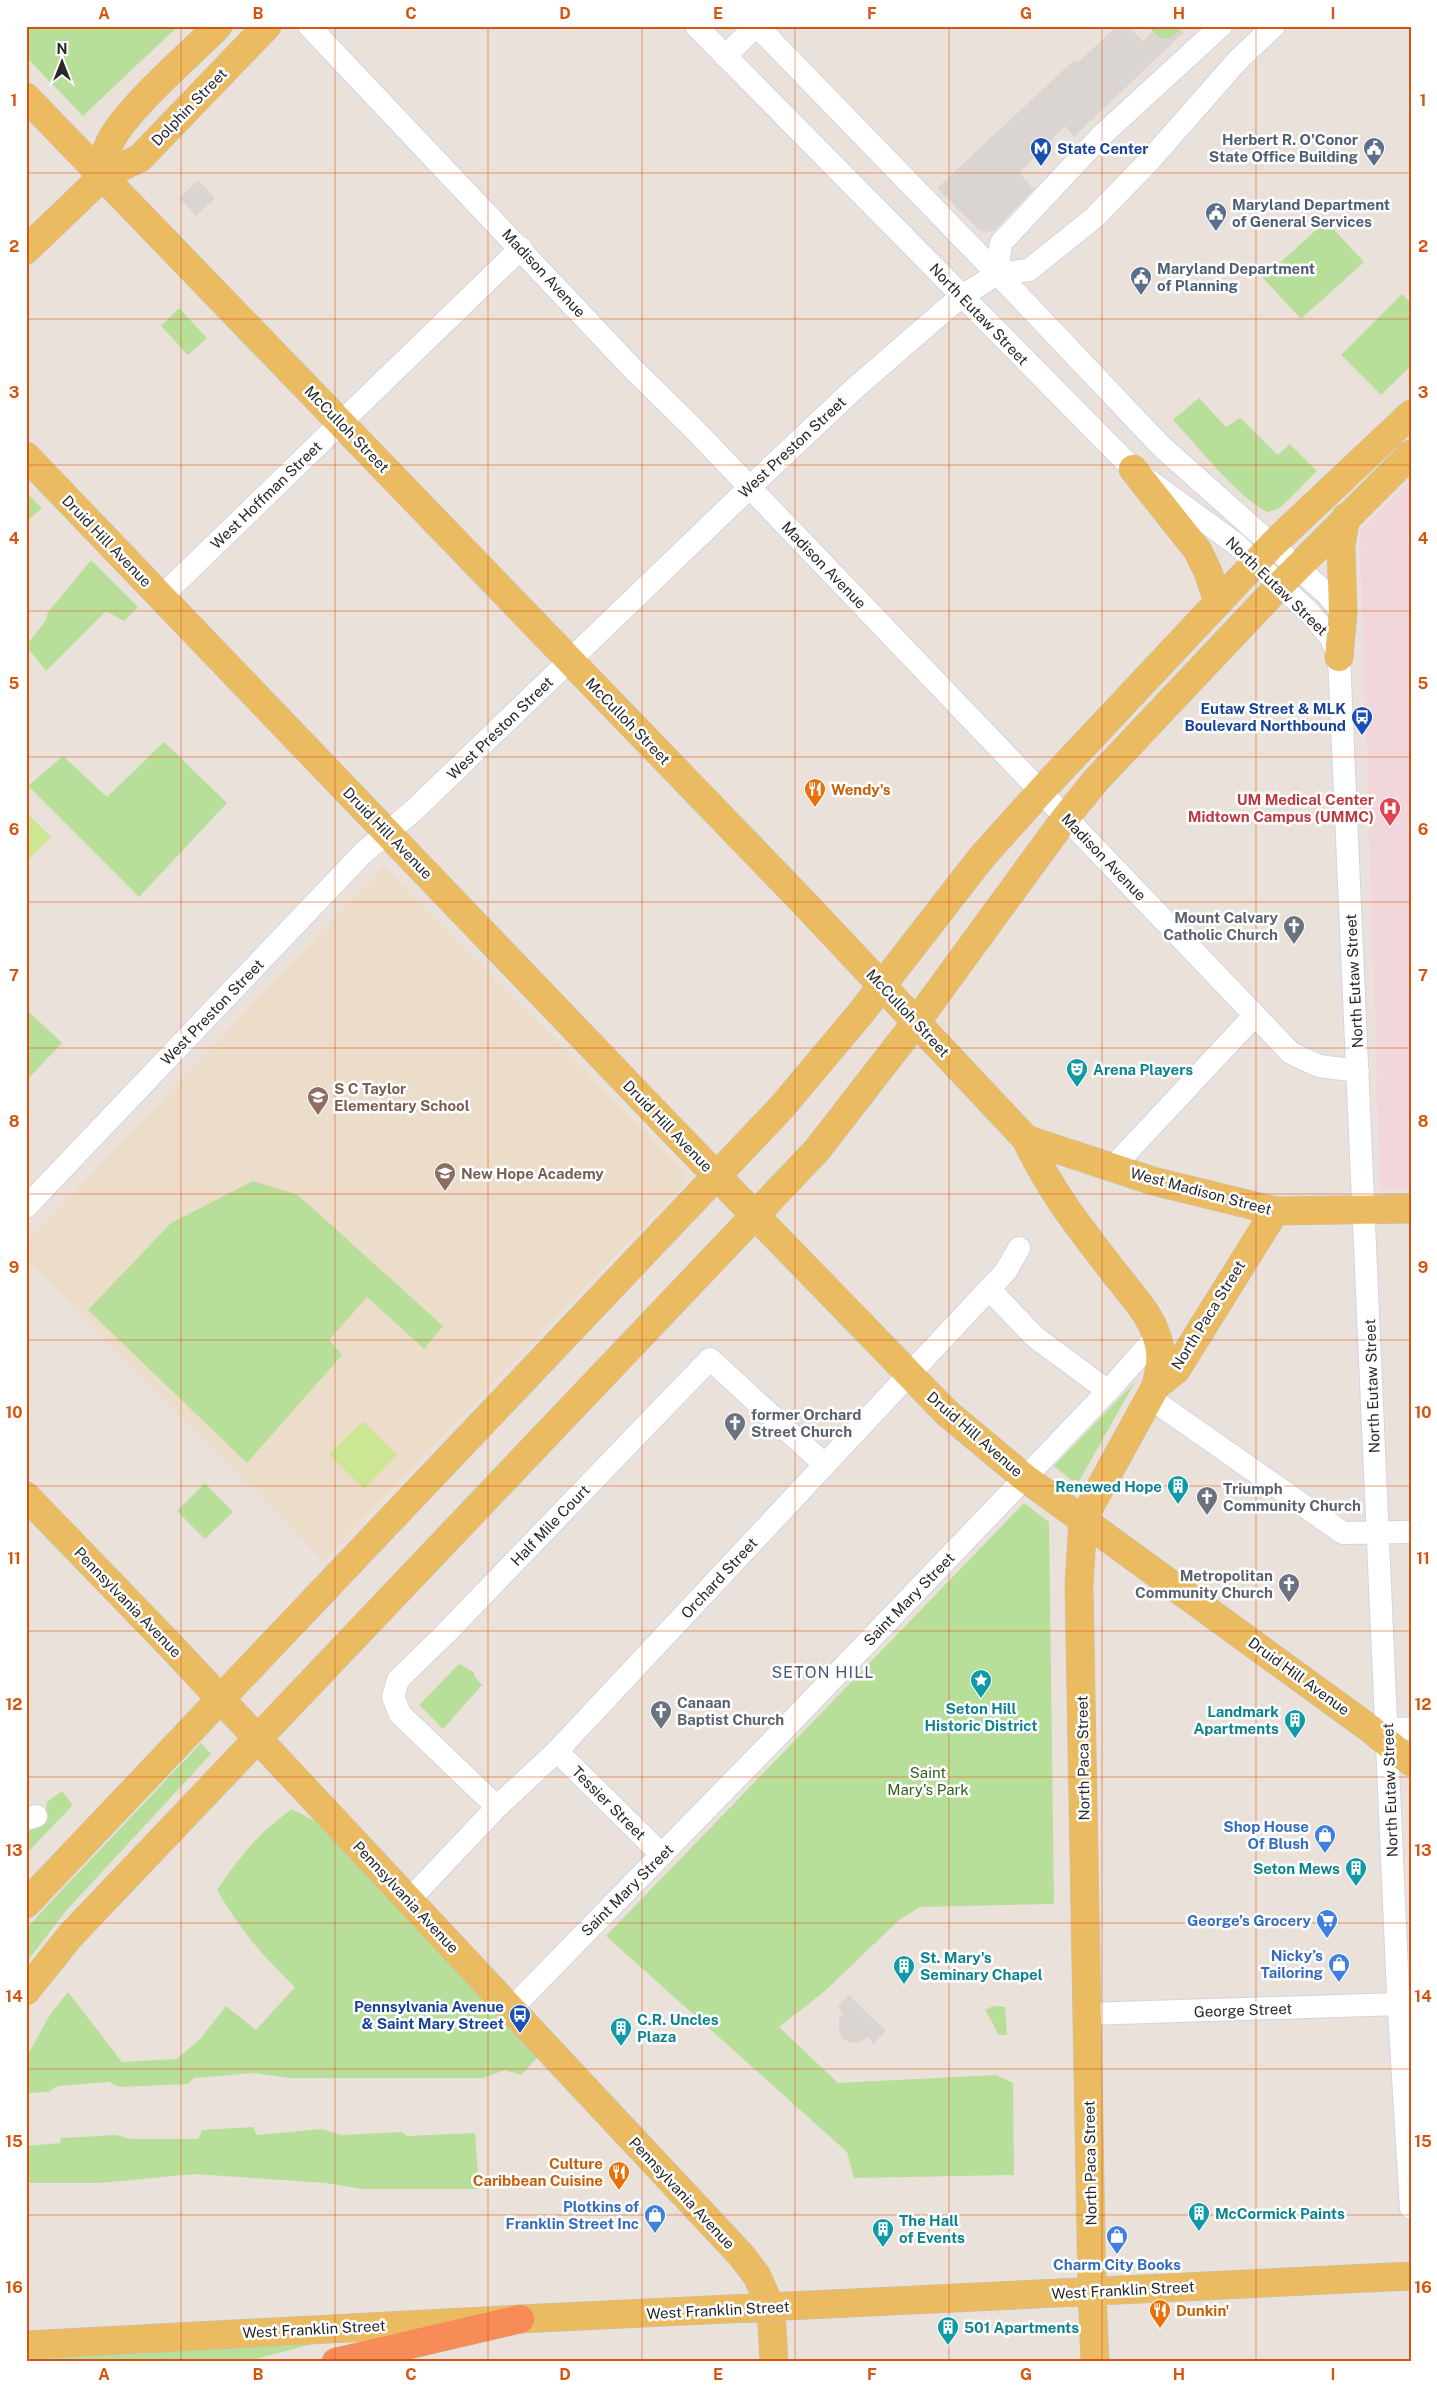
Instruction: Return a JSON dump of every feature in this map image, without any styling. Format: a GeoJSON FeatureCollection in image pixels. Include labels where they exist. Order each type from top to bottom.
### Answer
{"type":"FeatureCollection","features":[{"type":"Feature","properties":{"kind":"highway"},"geometry":{"type":"LineString","coordinates":[[336,2362],[520,2318]]}},
{"type":"Feature","properties":{"kind":"main road"},"geometry":{"type":"LineString","coordinates":[[103,176],[106,150],[115,133],[137,106],[218,26]]}},
{"type":"Feature","properties":{"kind":"main road","name":"Dolphin Street"},"geometry":{"type":"LineString","coordinates":[[26,250],[103,176],[140,158],[267,26]]}},
{"type":"Feature","properties":{"kind":"main road","name":"McCulloh Street"},"geometry":{"type":"LineString","coordinates":[[26,97],[883,985],[1026,1139],[1039,1168],[1062,1205],[1147,1315],[1157,1336],[1161,1361],[1153,1392]]}},
{"type":"Feature","properties":{"kind":"main road"},"geometry":{"type":"LineString","coordinates":[[28,1901],[221,1700],[787,1101],[883,985],[981,858],[1041,791],[1264,554],[1411,414]]}},
{"type":"Feature","properties":{"kind":"main road"},"geometry":{"type":"LineString","coordinates":[[26,1991],[71,1935],[756,1216],[816,1150],[917,1021],[1066,818],[1097,779],[1288,576],[1411,454]]}},
{"type":"Feature","properties":{"kind":"main road","name":"Druid Hill Avenue"},"geometry":{"type":"LineString","coordinates":[[26,456],[947,1413],[1025,1478],[1389,1731],[1411,1762]]}},
{"type":"Feature","properties":{"kind":"main road"},"geometry":{"type":"LineString","coordinates":[[1133,469],[1198,551],[1208,572],[1218,602]]}},
{"type":"Feature","properties":{"kind":"main road"},"geometry":{"type":"LineString","coordinates":[[1339,657],[1343,613],[1342,545],[1346,517]]}},
{"type":"Feature","properties":{"kind":"main road","name":"West Madison Street"},"geometry":{"type":"LineString","coordinates":[[1026,1139],[1200,1194],[1275,1211],[1411,1209]]}},
{"type":"Feature","properties":{"kind":"main road","name":"North Paca Street"},"geometry":{"type":"LineString","coordinates":[[1095,2362],[1092,2291],[1079,1585],[1083,1519],[1153,1392],[1176,1370],[1275,1211]]}},
{"type":"Feature","properties":{"kind":"main road","name":"Pennsylvania Avenue"},"geometry":{"type":"LineString","coordinates":[[26,1496],[258,1739],[741,2255],[758,2276],[771,2308],[774,2362]]}},
{"type":"Feature","properties":{"kind":"main road","name":"West Franklin Street"},"geometry":{"type":"LineString","coordinates":[[26,2345],[520,2318],[771,2308],[1411,2276]]}},
{"type":"Feature","properties":{"kind":"street","name":"Madison Avenue"},"geometry":{"type":"LineString","coordinates":[[308,26],[521,248],[632,368],[750,487],[1291,1053],[1319,1066],[1358,1071]]}},
{"type":"Feature","properties":{"kind":"street","name":"North Eutaw Street"},"geometry":{"type":"LineString","coordinates":[[696,26],[1133,469],[1206,521],[1264,554]]}},
{"type":"Feature","properties":{"kind":"street","name":"North Eutaw Street"},"geometry":{"type":"LineString","coordinates":[[756,26],[997,274],[1264,554],[1288,576],[1331,638],[1339,657],[1377,1534],[1389,1731],[1399,2004],[1411,2208]]}},
{"type":"Feature","properties":{"kind":"street"},"geometry":{"type":"LineString","coordinates":[[725,56],[756,26]]}},
{"type":"Feature","properties":{"kind":"street"},"geometry":{"type":"LineString","coordinates":[[997,274],[1001,243],[1101,136],[1221,26]]}},
{"type":"Feature","properties":{"kind":"street","name":"West Preston Street"},"geometry":{"type":"LineString","coordinates":[[26,1207],[364,852],[418,806],[855,388],[962,296],[997,274],[1029,270],[1094,217],[1151,159],[1238,60],[1274,26]]}},
{"type":"Feature","properties":{"kind":"street","name":"West Hoffman Street"},"geometry":{"type":"LineString","coordinates":[[161,597],[521,248]]}},
{"type":"Feature","properties":{"kind":"street","name":"North Eutaw Street"},"geometry":{"type":"LineString","coordinates":[[1288,576],[1327,594],[1343,613]]}},
{"type":"Feature","properties":{"kind":"street"},"geometry":{"type":"LineString","coordinates":[[1114,1167],[1255,1014]]}},
{"type":"Feature","properties":{"kind":"street","name":"Orchard Street"},"geometry":{"type":"LineString","coordinates":[[409,1900],[497,1807],[557,1750],[825,1465],[1006,1271],[1019,1248]]}},
{"type":"Feature","properties":{"kind":"street"},"geometry":{"type":"LineString","coordinates":[[989,1289],[1034,1337],[1108,1391]]}},
{"type":"Feature","properties":{"kind":"street","name":"Saint Mary Street"},"geometry":{"type":"LineString","coordinates":[[511,2009],[1025,1478],[1108,1391],[1157,1336]]}},
{"type":"Feature","properties":{"kind":"street","name":"Half Mile Court"},"geometry":{"type":"LineString","coordinates":[[497,1807],[400,1714],[393,1698],[398,1680],[447,1632],[710,1359],[825,1465]]}},
{"type":"Feature","properties":{"kind":"street"},"geometry":{"type":"LineString","coordinates":[[1153,1392],[1343,1533],[1411,1532]]}},
{"type":"Feature","properties":{"kind":"street","name":"Tessier Street"},"geometry":{"type":"LineString","coordinates":[[557,1750],[662,1855]]}},
{"type":"Feature","properties":{"kind":"street","name":"George Street"},"geometry":{"type":"LineString","coordinates":[[1087,2014],[1399,2004]]}},
{"type":"Feature","properties":{"kind":"shaded area"},"geometry":{"type":"Polygon","coordinates":[[[1117,26],[1128,26],[1143,41],[1153,31],[1159,38],[1171,38],[1181,29],[1184,32],[1074,137],[1065,126],[1019,173],[1034,189],[994,231],[979,230],[937,188],[1074,60],[1077,63],[1117,26]]]}},
{"type":"Feature","properties":{"kind":"shaded area"},"geometry":{"type":"Polygon","coordinates":[[[198,180],[215,198],[196,216],[179,198],[198,180]]]}},
{"type":"Feature","properties":{"kind":"shaded area","name":"UM Medical Center Midtown Campus (UMMC)"},"geometry":{"type":"Polygon","coordinates":[[[1411,481],[1411,1188],[1380,1189],[1360,531],[1411,481]]]}},
{"type":"Feature","properties":{"kind":"shaded area"},"geometry":{"type":"Polygon","coordinates":[[[384,866],[686,1173],[685,1183],[323,1561],[26,1260],[26,1243],[384,866]]]}},
{"type":"Feature","properties":{"kind":"shaded area"},"geometry":{"type":"Polygon","coordinates":[[[849,1995],[886,2031],[873,2044],[868,2037],[858,2043],[849,2042],[843,2039],[839,2031],[839,2019],[843,2013],[837,2007],[849,1995]]]}},
{"type":"Feature","properties":{"kind":"green space"},"geometry":{"type":"Polygon","coordinates":[[[26,26],[178,26],[83,116],[26,57],[26,26]]]}},
{"type":"Feature","properties":{"kind":"green space"},"geometry":{"type":"Polygon","coordinates":[[[1148,26],[1178,26],[1181,29],[1172,38],[1159,38],[1148,26]]]}},
{"type":"Feature","properties":{"kind":"green space"},"geometry":{"type":"Polygon","coordinates":[[[1326,221],[1364,262],[1301,319],[1263,278],[1326,221]]]}},
{"type":"Feature","properties":{"kind":"green space"},"geometry":{"type":"Polygon","coordinates":[[[1402,294],[1411,303],[1411,366],[1381,395],[1341,355],[1402,294]]]}},
{"type":"Feature","properties":{"kind":"green space"},"geometry":{"type":"Polygon","coordinates":[[[179,308],[207,338],[188,355],[161,326],[179,308]]]}},
{"type":"Feature","properties":{"kind":"green space"},"geometry":{"type":"Polygon","coordinates":[[[1199,398],[1226,427],[1240,418],[1278,455],[1290,444],[1317,471],[1280,508],[1268,512],[1257,506],[1232,484],[1173,420],[1199,398]]]}},
{"type":"Feature","properties":{"kind":"green space"},"geometry":{"type":"Polygon","coordinates":[[[26,492],[42,508],[26,522],[26,492]]]}},
{"type":"Feature","properties":{"kind":"green space"},"geometry":{"type":"Polygon","coordinates":[[[91,560],[138,607],[124,621],[106,611],[46,671],[26,646],[46,620],[48,612],[91,560]]]}},
{"type":"Feature","properties":{"kind":"green space"},"geometry":{"type":"Polygon","coordinates":[[[164,742],[227,803],[139,897],[28,786],[63,756],[107,797],[164,742]]]}},
{"type":"Feature","properties":{"kind":"green space"},"geometry":{"type":"Polygon","coordinates":[[[26,812],[51,837],[26,862],[26,812]]]}},
{"type":"Feature","properties":{"kind":"green space"},"geometry":{"type":"Polygon","coordinates":[[[26,1009],[62,1043],[26,1081],[26,1009]]]}},
{"type":"Feature","properties":{"kind":"green space"},"geometry":{"type":"Polygon","coordinates":[[[253,1181],[298,1195],[443,1326],[424,1349],[367,1297],[329,1340],[342,1355],[247,1463],[88,1310],[171,1223],[253,1181]]]}},
{"type":"Feature","properties":{"kind":"green space"},"geometry":{"type":"Polygon","coordinates":[[[1135,1382],[1078,1483],[1077,1480],[1071,1480],[1054,1466],[1135,1382]]]}},
{"type":"Feature","properties":{"kind":"green space"},"geometry":{"type":"Polygon","coordinates":[[[363,1421],[397,1455],[364,1489],[329,1454],[363,1421]]]}},
{"type":"Feature","properties":{"kind":"green space"},"geometry":{"type":"Polygon","coordinates":[[[205,1483],[233,1512],[205,1539],[177,1511],[205,1483]]]}},
{"type":"Feature","properties":{"kind":"green space","name":"Saint Mary's Park"},"geometry":{"type":"Polygon","coordinates":[[[1024,1503],[1049,1522],[1054,1904],[920,1907],[899,1920],[825,1991],[779,2027],[838,2083],[996,2075],[1013,2083],[1014,2175],[854,2178],[847,2152],[606,1936],[1024,1503]]]}},
{"type":"Feature","properties":{"kind":"green space"},"geometry":{"type":"Polygon","coordinates":[[[459,1664],[474,1672],[475,1677],[482,1685],[443,1729],[419,1705],[459,1664]]]}},
{"type":"Feature","properties":{"kind":"green space"},"geometry":{"type":"Polygon","coordinates":[[[201,1743],[211,1754],[65,1912],[26,1963],[26,1930],[201,1743]]]}},
{"type":"Feature","properties":{"kind":"green space"},"geometry":{"type":"Polygon","coordinates":[[[62,1791],[73,1805],[26,1854],[26,1832],[45,1823],[47,1802],[62,1791]]]}},
{"type":"Feature","properties":{"kind":"green space"},"geometry":{"type":"Polygon","coordinates":[[[292,1809],[343,1836],[537,2058],[521,2075],[505,2070],[483,2078],[289,2078],[254,2073],[194,2078],[188,2084],[120,2087],[109,2082],[58,2086],[48,2092],[26,2093],[26,2058],[51,2013],[68,1992],[122,2062],[177,2059],[200,2039],[226,2006],[256,2030],[295,1987],[252,1942],[217,1890],[250,1846],[280,1817],[292,1809]]]}},
{"type":"Feature","properties":{"kind":"green space"},"geometry":{"type":"Polygon","coordinates":[[[993,2006],[1005,2007],[1007,2035],[999,2035],[985,2010],[993,2006]]]}},
{"type":"Feature","properties":{"kind":"green space"},"geometry":{"type":"Polygon","coordinates":[[[253,2127],[257,2135],[322,2129],[341,2135],[402,2132],[407,2136],[475,2133],[479,2189],[362,2189],[326,2183],[194,2174],[100,2183],[26,2183],[26,2146],[60,2143],[61,2138],[116,2135],[131,2139],[198,2139],[202,2130],[253,2127]]]}},
{"type":"Feature","properties":{"kind":"green space"},"geometry":{"type":"Polygon","coordinates":[[[316,2343],[245,2362],[26,2362],[26,2356],[316,2343]]]}},
{"type":"Feature","properties":{"kind":"place","name":"State Center"},"geometry":{"type":"Point","coordinates":[1041,167]}},
{"type":"Feature","properties":{"kind":"place","name":"Herbert R. O'Conor State Office Building"},"geometry":{"type":"Point","coordinates":[1374,167]}},
{"type":"Feature","properties":{"kind":"place","name":"Maryland Department of General Services"},"geometry":{"type":"Point","coordinates":[1216,232]}},
{"type":"Feature","properties":{"kind":"place","name":"Maryland Department of Planning"},"geometry":{"type":"Point","coordinates":[1141,296]}},
{"type":"Feature","properties":{"kind":"place","name":"Eutaw Street & MLK Boulevard Northbound"},"geometry":{"type":"Point","coordinates":[1362,736]}},
{"type":"Feature","properties":{"kind":"place","name":"Wendy's"},"geometry":{"type":"Point","coordinates":[815,808]}},
{"type":"Feature","properties":{"kind":"place","name":"UM Medical Center Midtown Campus (UMMC)"},"geometry":{"type":"Point","coordinates":[1390,827]}},
{"type":"Feature","properties":{"kind":"place","name":"Mount Calvary Catholic Church"},"geometry":{"type":"Point","coordinates":[1294,945]}},
{"type":"Feature","properties":{"kind":"place","name":"Arena Players"},"geometry":{"type":"Point","coordinates":[1077,1088]}},
{"type":"Feature","properties":{"kind":"place","name":"S C Taylor Elementary School"},"geometry":{"type":"Point","coordinates":[318,1116]}},
{"type":"Feature","properties":{"kind":"place","name":"New Hope Academy"},"geometry":{"type":"Point","coordinates":[445,1192]}},
{"type":"Feature","properties":{"kind":"place","name":"former Orchard Street Church"},"geometry":{"type":"Point","coordinates":[735,1442]}},
{"type":"Feature","properties":{"kind":"place","name":"Renewed Hope"},"geometry":{"type":"Point","coordinates":[1178,1505]}},
{"type":"Feature","properties":{"kind":"place","name":"Triumph Community Church"},"geometry":{"type":"Point","coordinates":[1207,1516]}},
{"type":"Feature","properties":{"kind":"place","name":"Metropolitan Community Church"},"geometry":{"type":"Point","coordinates":[1289,1603]}},
{"type":"Feature","properties":{"kind":"place","name":"Seton Hill Historic District"},"geometry":{"type":"Point","coordinates":[981,1699]}},
{"type":"Feature","properties":{"kind":"place","name":"Canaan Baptist Church"},"geometry":{"type":"Point","coordinates":[661,1730]}},
{"type":"Feature","properties":{"kind":"place","name":"Landmark Apartments"},"geometry":{"type":"Point","coordinates":[1295,1739]}},
{"type":"Feature","properties":{"kind":"place","name":"Shop House Of Blush"},"geometry":{"type":"Point","coordinates":[1325,1854]}},
{"type":"Feature","properties":{"kind":"place","name":"Seton Mews"},"geometry":{"type":"Point","coordinates":[1356,1887]}},
{"type":"Feature","properties":{"kind":"place","name":"George’s Grocery"},"geometry":{"type":"Point","coordinates":[1327,1939]}},
{"type":"Feature","properties":{"kind":"place","name":"Nicky’s Tailoring"},"geometry":{"type":"Point","coordinates":[1339,1983]}},
{"type":"Feature","properties":{"kind":"place","name":"St. Mary's Seminary Chapel"},"geometry":{"type":"Point","coordinates":[904,1985]}},
{"type":"Feature","properties":{"kind":"place","name":"Pennsylvania Avenue & Saint Mary Street"},"geometry":{"type":"Point","coordinates":[520,2034]}},
{"type":"Feature","properties":{"kind":"place","name":"C.R. Uncles Plaza"},"geometry":{"type":"Point","coordinates":[621,2047]}},
{"type":"Feature","properties":{"kind":"place","name":"Culture Caribbean Cuisine"},"geometry":{"type":"Point","coordinates":[619,2191]}},
{"type":"Feature","properties":{"kind":"place","name":"McCormick Paints"},"geometry":{"type":"Point","coordinates":[1199,2232]}},
{"type":"Feature","properties":{"kind":"place","name":"Plotkins of Franklin Street Inc"},"geometry":{"type":"Point","coordinates":[655,2234]}},
{"type":"Feature","properties":{"kind":"place","name":"The Hall of Events"},"geometry":{"type":"Point","coordinates":[883,2248]}},
{"type":"Feature","properties":{"kind":"place","name":"Charm City Books"},"geometry":{"type":"Point","coordinates":[1117,2255]}},
{"type":"Feature","properties":{"kind":"place","name":"Dunkin'"},"geometry":{"type":"Point","coordinates":[1160,2329]}},
{"type":"Feature","properties":{"kind":"place","name":"501 Apartments"},"geometry":{"type":"Point","coordinates":[948,2346]}},
{"type":"Feature","properties":{"kind":"district","name":"SETON HILL"},"geometry":{"type":"Point","coordinates":[823,1672]}}]}
